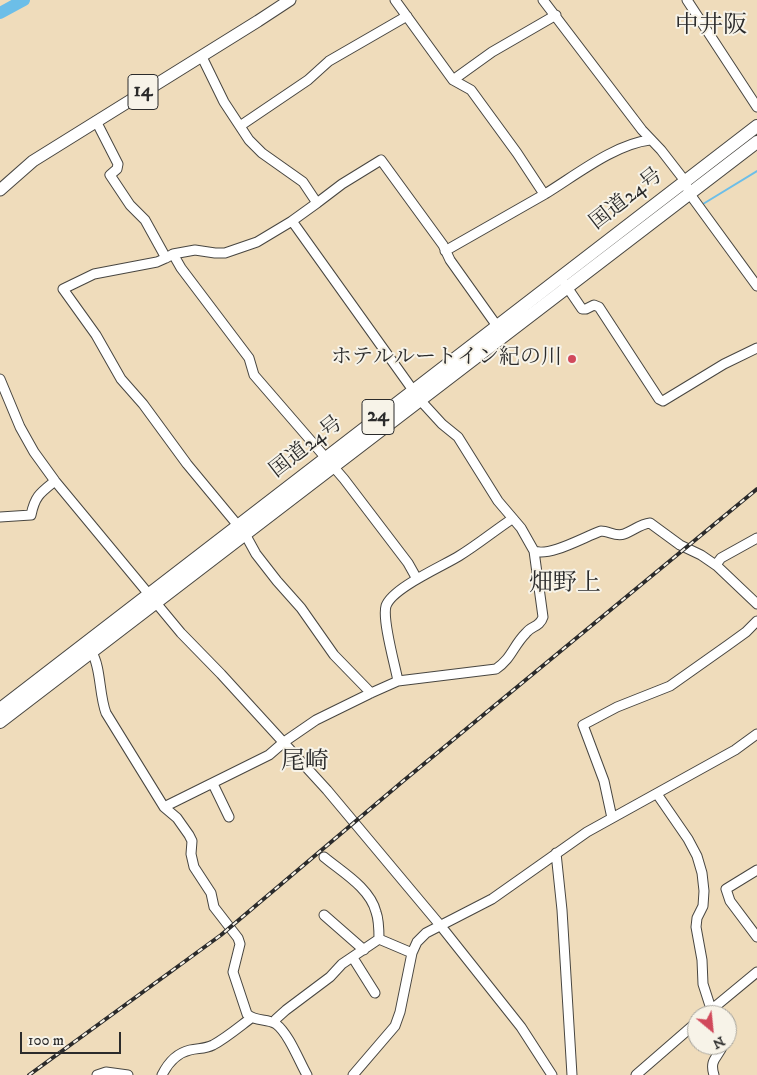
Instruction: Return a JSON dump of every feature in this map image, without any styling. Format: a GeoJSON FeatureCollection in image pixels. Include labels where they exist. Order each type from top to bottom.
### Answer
{"type":"FeatureCollection","features":[{"type":"Feature","properties":{"kind":"highway","name":"国道24号"},"geometry":{"type":"LineString","coordinates":[[0,709],[152,599],[242,530],[687,187],[757,126]]}},
{"type":"Feature","properties":{"kind":"highway","name":"国道24号"},"geometry":{"type":"LineString","coordinates":[[687,187],[757,142]]}},
{"type":"Feature","properties":{"kind":"highway","name":"国道24号"},"geometry":{"type":"LineString","coordinates":[[417,395],[497,326],[564,282]]}},
{"type":"Feature","properties":{"kind":"highway","name":"国道24号"},"geometry":{"type":"LineString","coordinates":[[0,722],[92,653],[152,599]]}},
{"type":"Feature","properties":{"kind":"main road","name":"14"},"geometry":{"type":"LineString","coordinates":[[0,190],[33,161],[202,57],[290,0]]}},
{"type":"Feature","properties":{"kind":"street"},"geometry":{"type":"LineString","coordinates":[[395,0],[453,80],[471,90],[544,194]]}},
{"type":"Feature","properties":{"kind":"street"},"geometry":{"type":"LineString","coordinates":[[543,0],[650,140],[661,150],[757,286]]}},
{"type":"Feature","properties":{"kind":"street"},"geometry":{"type":"LineString","coordinates":[[687,0],[757,107]]}},
{"type":"Feature","properties":{"kind":"street"},"geometry":{"type":"LineString","coordinates":[[453,80],[492,52],[556,15]]}},
{"type":"Feature","properties":{"kind":"street"},"geometry":{"type":"LineString","coordinates":[[240,126],[308,80],[329,61],[407,16]]}},
{"type":"Feature","properties":{"kind":"street"},"geometry":{"type":"LineString","coordinates":[[202,57],[224,102],[249,140],[262,153],[303,182],[317,202]]}},
{"type":"Feature","properties":{"kind":"street"},"geometry":{"type":"LineString","coordinates":[[96,121],[118,164],[117,169],[110,176],[130,205],[145,220],[170,256],[249,358],[254,375],[329,462],[408,563],[417,579]]}},
{"type":"Feature","properties":{"kind":"street"},"geometry":{"type":"LineString","coordinates":[[445,251],[617,150],[636,142],[650,140]]}},
{"type":"Feature","properties":{"kind":"street"},"geometry":{"type":"LineString","coordinates":[[371,693],[334,655],[301,608],[256,554],[242,530],[187,464],[143,404],[121,379],[96,335],[63,289],[94,274],[157,262],[170,256],[195,250],[225,253],[257,242],[292,221],[342,184],[381,160],[445,251],[460,276],[497,326]]}},
{"type":"Feature","properties":{"kind":"street"},"geometry":{"type":"LineString","coordinates":[[164,807],[269,756],[284,742],[316,720],[398,681],[496,670],[506,662],[526,632],[539,625],[543,618],[534,551],[520,528],[498,502],[458,437],[442,424],[417,395],[292,221]]}},
{"type":"Feature","properties":{"kind":"street"},"geometry":{"type":"LineString","coordinates":[[564,282],[582,309],[594,305],[599,307],[659,399],[663,402],[724,364],[757,348]]}},
{"type":"Feature","properties":{"kind":"street"},"geometry":{"type":"LineString","coordinates":[[0,379],[20,427],[34,452],[55,481],[181,633],[327,790],[440,925],[521,1027],[552,1075]]}},
{"type":"Feature","properties":{"kind":"street"},"geometry":{"type":"LineString","coordinates":[[0,517],[31,515],[33,502],[40,493],[55,481]]}},
{"type":"Feature","properties":{"kind":"street"},"geometry":{"type":"LineString","coordinates":[[398,681],[385,618],[386,605],[394,595],[417,579],[460,556],[512,519]]}},
{"type":"Feature","properties":{"kind":"street"},"geometry":{"type":"LineString","coordinates":[[534,551],[556,549],[601,531],[618,535],[624,534],[643,524],[650,523],[680,545],[701,554],[717,566],[757,604]]}},
{"type":"Feature","properties":{"kind":"street"},"geometry":{"type":"LineString","coordinates":[[717,566],[721,558],[757,538]]}},
{"type":"Feature","properties":{"kind":"street"},"geometry":{"type":"LineString","coordinates":[[612,818],[604,781],[583,725],[617,707],[670,686],[728,646],[757,621]]}},
{"type":"Feature","properties":{"kind":"street"},"geometry":{"type":"LineString","coordinates":[[92,653],[96,659],[102,702],[106,713],[164,807],[177,818],[189,835],[192,841],[191,854],[194,867],[211,893],[214,907],[238,938],[240,944],[233,972],[247,1014],[251,1018],[274,1023],[283,1031],[307,1075]]}},
{"type":"Feature","properties":{"kind":"street"},"geometry":{"type":"LineString","coordinates":[[353,1075],[395,1026],[400,1012],[412,953],[417,942],[426,933],[492,899],[556,853],[612,818],[735,750],[757,734]]}},
{"type":"Feature","properties":{"kind":"street"},"geometry":{"type":"LineString","coordinates":[[213,784],[230,817]]}},
{"type":"Feature","properties":{"kind":"street"},"geometry":{"type":"LineString","coordinates":[[657,794],[688,839],[697,856],[702,873],[704,906],[696,918],[696,927],[702,960],[703,984],[708,1005]]}},
{"type":"Feature","properties":{"kind":"street"},"geometry":{"type":"LineString","coordinates":[[556,853],[562,910],[572,1075]]}},
{"type":"Feature","properties":{"kind":"street"},"geometry":{"type":"LineString","coordinates":[[324,857],[359,886],[370,898],[376,911],[379,940]]}},
{"type":"Feature","properties":{"kind":"street"},"geometry":{"type":"LineString","coordinates":[[757,870],[726,889],[730,901],[757,937]]}},
{"type":"Feature","properties":{"kind":"street"},"geometry":{"type":"LineString","coordinates":[[324,915],[364,950]]}},
{"type":"Feature","properties":{"kind":"street"},"geometry":{"type":"LineString","coordinates":[[379,940],[412,953]]}},
{"type":"Feature","properties":{"kind":"street"},"geometry":{"type":"LineString","coordinates":[[274,1023],[286,1010],[330,977],[342,964],[379,940]]}},
{"type":"Feature","properties":{"kind":"street"},"geometry":{"type":"LineString","coordinates":[[353,958],[375,994]]}},
{"type":"Feature","properties":{"kind":"street"},"geometry":{"type":"LineString","coordinates":[[719,1005],[757,972]]}},
{"type":"Feature","properties":{"kind":"street"},"geometry":{"type":"LineString","coordinates":[[162,1075],[171,1061],[180,1054],[191,1050],[203,1050],[214,1045],[251,1018]]}},
{"type":"Feature","properties":{"kind":"street"},"geometry":{"type":"LineString","coordinates":[[636,1075],[687,1031]]}},
{"type":"Feature","properties":{"kind":"street"},"geometry":{"type":"LineString","coordinates":[[714,1075],[712,1067],[716,1055]]}},
{"type":"Feature","properties":{"kind":"street"},"geometry":{"type":"LineString","coordinates":[[97,1075],[106,1072],[128,1075]]}},
{"type":"Feature","properties":{"kind":"waterway"},"geometry":{"type":"LineString","coordinates":[[0,13],[24,0]]}},
{"type":"Feature","properties":{"kind":"waterway"},"geometry":{"type":"LineString","coordinates":[[703,204],[757,171]]}},
{"type":"Feature","properties":{"kind":"railway"},"geometry":{"type":"LineString","coordinates":[[29,1075],[221,935],[402,782],[757,489]]}},
{"type":"Feature","properties":{"kind":"place","name":"ホテルルートイン紀の川"},"geometry":{"type":"Point","coordinates":[572,359]}},
{"type":"Feature","properties":{"kind":"district","name":"中井阪"},"geometry":{"type":"Point","coordinates":[711,27]}},
{"type":"Feature","properties":{"kind":"district","name":"畑野上"},"geometry":{"type":"Point","coordinates":[565,585]}},
{"type":"Feature","properties":{"kind":"district","name":"尾崎"},"geometry":{"type":"Point","coordinates":[305,763]}}]}
